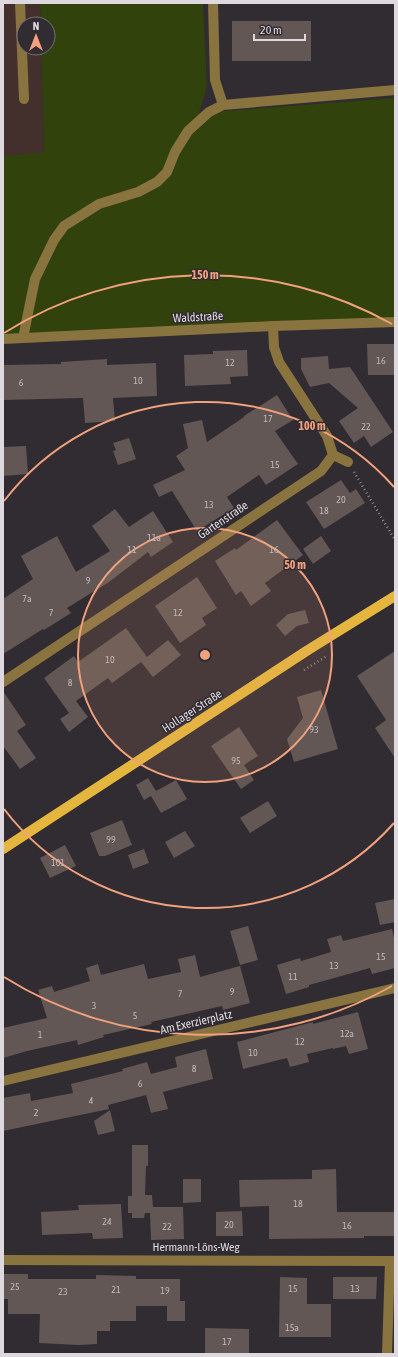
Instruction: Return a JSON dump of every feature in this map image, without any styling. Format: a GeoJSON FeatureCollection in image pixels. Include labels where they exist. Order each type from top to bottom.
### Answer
{"type":"FeatureCollection","features":[{"type":"Feature","properties":{"kind":"main road","name":"Hollager Straße"},"geometry":{"type":"LineString","coordinates":[[3,849],[308,650],[395,596]]}},
{"type":"Feature","properties":{"kind":"street"},"geometry":{"type":"LineString","coordinates":[[20,3],[24,99]]}},
{"type":"Feature","properties":{"kind":"street"},"geometry":{"type":"LineString","coordinates":[[213,3],[215,80],[223,105]]}},
{"type":"Feature","properties":{"kind":"street"},"geometry":{"type":"LineString","coordinates":[[23,338],[35,279],[54,240],[64,226],[99,204],[138,192],[157,182],[167,172],[175,152],[188,131],[209,112],[223,105],[395,90]]}},
{"type":"Feature","properties":{"kind":"street","name":"Waldstraße"},"geometry":{"type":"LineString","coordinates":[[3,339],[273,326],[395,322]]}},
{"type":"Feature","properties":{"kind":"street"},"geometry":{"type":"LineString","coordinates":[[273,326],[274,347],[279,362],[327,436],[332,455],[348,462]]}},
{"type":"Feature","properties":{"kind":"street","name":"Gartenstraße"},"geometry":{"type":"LineString","coordinates":[[3,682],[322,471],[332,455]]}},
{"type":"Feature","properties":{"kind":"street","name":"Am Exerzierplatz"},"geometry":{"type":"LineString","coordinates":[[3,1081],[395,988]]}},
{"type":"Feature","properties":{"kind":"street","name":"Hermann-Löns-Weg"},"geometry":{"type":"LineString","coordinates":[[3,1260],[392,1261],[387,1354]]}},
{"type":"Feature","properties":{"kind":"path"},"geometry":{"type":"LineString","coordinates":[[348,462],[395,540]]}},
{"type":"Feature","properties":{"kind":"shaded area"},"geometry":{"type":"Polygon","coordinates":[[[3,3],[40,3],[41,16],[16,16],[16,56],[41,56],[44,153],[3,156],[3,3]]]}},
{"type":"Feature","properties":{"kind":"green space"},"geometry":{"type":"Polygon","coordinates":[[[40,3],[203,3],[207,86],[199,113],[395,98],[395,322],[3,340],[3,156],[44,152],[41,56],[56,56],[56,16],[41,16],[40,3]]]}},
{"type":"Feature","properties":{"kind":"building"},"geometry":{"type":"Polygon","coordinates":[[[232,21],[311,21],[311,61],[232,61],[232,21]]]}},
{"type":"Feature","properties":{"kind":"building"},"geometry":{"type":"Polygon","coordinates":[[[367,344],[395,344],[395,375],[368,375],[367,344]]]}},
{"type":"Feature","properties":{"kind":"building"},"geometry":{"type":"Polygon","coordinates":[[[247,350],[248,376],[230,377],[231,384],[185,386],[184,355],[213,354],[213,351],[247,350]]]}},
{"type":"Feature","properties":{"kind":"building"},"geometry":{"type":"Polygon","coordinates":[[[328,356],[329,369],[350,367],[393,432],[371,447],[364,436],[354,443],[339,421],[358,408],[329,383],[310,387],[301,369],[301,358],[328,356]]]}},
{"type":"Feature","properties":{"kind":"building"},"geometry":{"type":"Polygon","coordinates":[[[107,359],[107,365],[156,363],[157,396],[113,398],[115,421],[85,423],[83,398],[3,400],[3,365],[61,364],[61,362],[107,359]]]}},
{"type":"Feature","properties":{"kind":"building"},"geometry":{"type":"Polygon","coordinates":[[[277,395],[293,420],[275,431],[298,464],[266,485],[259,475],[227,497],[234,508],[197,531],[172,491],[159,497],[153,485],[185,470],[176,456],[188,448],[183,424],[202,420],[207,442],[277,395]]]}},
{"type":"Feature","properties":{"kind":"building"},"geometry":{"type":"Polygon","coordinates":[[[129,438],[136,459],[118,465],[113,451],[116,450],[113,443],[129,438]]]}},
{"type":"Feature","properties":{"kind":"building"},"geometry":{"type":"Polygon","coordinates":[[[26,446],[28,474],[3,476],[3,447],[26,446]]]}},
{"type":"Feature","properties":{"kind":"building"},"geometry":{"type":"Polygon","coordinates":[[[341,480],[350,493],[356,489],[365,503],[324,529],[306,502],[341,480]]]}},
{"type":"Feature","properties":{"kind":"building"},"geometry":{"type":"Polygon","coordinates":[[[115,509],[129,527],[153,511],[173,542],[151,557],[148,552],[109,582],[67,608],[71,613],[3,654],[3,599],[33,579],[21,556],[57,536],[76,572],[110,551],[92,526],[115,509]]]}},
{"type":"Feature","properties":{"kind":"building"},"geometry":{"type":"Polygon","coordinates":[[[277,520],[303,555],[265,583],[271,591],[251,606],[241,591],[236,595],[215,561],[235,548],[236,550],[277,520]]]}},
{"type":"Feature","properties":{"kind":"building"},"geometry":{"type":"Polygon","coordinates":[[[321,536],[331,551],[313,564],[303,549],[321,536]]]}},
{"type":"Feature","properties":{"kind":"building"},"geometry":{"type":"Polygon","coordinates":[[[197,577],[217,608],[202,618],[206,625],[180,643],[155,606],[197,577]]]}},
{"type":"Feature","properties":{"kind":"building"},"geometry":{"type":"Polygon","coordinates":[[[305,610],[309,623],[297,626],[285,636],[276,625],[288,614],[305,610]]]}},
{"type":"Feature","properties":{"kind":"building"},"geometry":{"type":"Polygon","coordinates":[[[126,628],[147,657],[168,640],[181,655],[153,677],[141,662],[112,683],[108,678],[76,701],[88,717],[69,732],[60,719],[69,713],[44,678],[74,656],[78,662],[126,628]]]}},
{"type":"Feature","properties":{"kind":"building"},"geometry":{"type":"Polygon","coordinates":[[[395,651],[395,758],[375,728],[386,720],[357,676],[395,651]]]}},
{"type":"Feature","properties":{"kind":"building"},"geometry":{"type":"Polygon","coordinates":[[[321,690],[338,749],[294,762],[287,739],[303,718],[297,697],[321,690]]]}},
{"type":"Feature","properties":{"kind":"building"},"geometry":{"type":"Polygon","coordinates":[[[3,691],[26,725],[17,731],[36,758],[20,769],[3,746],[3,691]]]}},
{"type":"Feature","properties":{"kind":"building"},"geometry":{"type":"Polygon","coordinates":[[[239,727],[258,756],[244,765],[254,780],[241,789],[211,746],[239,727]]]}},
{"type":"Feature","properties":{"kind":"building"},"geometry":{"type":"Polygon","coordinates":[[[148,778],[156,791],[176,780],[187,799],[161,813],[151,796],[144,800],[136,785],[148,778]]]}},
{"type":"Feature","properties":{"kind":"building"},"geometry":{"type":"Polygon","coordinates":[[[268,801],[277,816],[250,833],[240,818],[268,801]]]}},
{"type":"Feature","properties":{"kind":"building"},"geometry":{"type":"Polygon","coordinates":[[[122,820],[132,845],[105,856],[99,856],[90,833],[122,820]]]}},
{"type":"Feature","properties":{"kind":"building"},"geometry":{"type":"Polygon","coordinates":[[[185,831],[195,846],[174,858],[165,842],[185,831]]]}},
{"type":"Feature","properties":{"kind":"building"},"geometry":{"type":"Polygon","coordinates":[[[65,845],[76,866],[50,878],[40,858],[65,845]]]}},
{"type":"Feature","properties":{"kind":"building"},"geometry":{"type":"Polygon","coordinates":[[[144,849],[149,863],[133,869],[128,855],[144,849]]]}},
{"type":"Feature","properties":{"kind":"building"},"geometry":{"type":"Polygon","coordinates":[[[395,899],[395,922],[380,925],[375,903],[395,899]]]}},
{"type":"Feature","properties":{"kind":"building"},"geometry":{"type":"Polygon","coordinates":[[[248,926],[258,960],[240,965],[230,931],[248,926]]]}},
{"type":"Feature","properties":{"kind":"building"},"geometry":{"type":"Polygon","coordinates":[[[392,929],[395,942],[395,968],[372,974],[370,968],[309,985],[309,987],[286,994],[277,965],[300,958],[301,961],[331,952],[327,939],[341,935],[343,941],[392,929]]]}},
{"type":"Feature","properties":{"kind":"building"},"geometry":{"type":"Polygon","coordinates":[[[195,955],[200,977],[240,966],[250,1003],[223,1010],[222,1006],[151,1022],[152,1024],[103,1035],[104,1037],[78,1045],[77,1040],[3,1058],[3,1028],[47,1018],[38,990],[52,986],[54,992],[90,981],[86,968],[98,964],[101,975],[144,964],[148,979],[181,972],[178,959],[195,955]]]}},
{"type":"Feature","properties":{"kind":"building"},"geometry":{"type":"Polygon","coordinates":[[[358,1012],[368,1049],[349,1054],[346,1046],[333,1048],[307,1054],[309,1062],[290,1067],[287,1058],[243,1069],[237,1042],[358,1012]]]}},
{"type":"Feature","properties":{"kind":"building"},"geometry":{"type":"Polygon","coordinates":[[[206,1049],[213,1079],[163,1092],[168,1109],[151,1113],[146,1095],[108,1105],[109,1109],[3,1131],[3,1098],[30,1093],[31,1101],[73,1093],[71,1084],[123,1071],[122,1069],[147,1062],[151,1074],[177,1067],[175,1057],[206,1049]]]}},
{"type":"Feature","properties":{"kind":"building"},"geometry":{"type":"Polygon","coordinates":[[[110,1110],[115,1131],[98,1135],[94,1121],[110,1110]]]}},
{"type":"Feature","properties":{"kind":"building"},"geometry":{"type":"Polygon","coordinates":[[[132,1145],[148,1145],[148,1166],[146,1166],[145,1195],[152,1195],[153,1207],[183,1207],[184,1239],[151,1240],[150,1213],[145,1213],[144,1218],[132,1218],[132,1213],[128,1213],[128,1196],[132,1196],[132,1145]]]}},
{"type":"Feature","properties":{"kind":"building"},"geometry":{"type":"Polygon","coordinates":[[[336,1169],[337,1212],[395,1212],[395,1236],[364,1236],[364,1238],[269,1239],[269,1206],[240,1207],[239,1180],[312,1179],[312,1170],[336,1169]]]}},
{"type":"Feature","properties":{"kind":"building"},"geometry":{"type":"Polygon","coordinates":[[[183,1179],[201,1179],[201,1202],[183,1203],[183,1179]]]}},
{"type":"Feature","properties":{"kind":"building"},"geometry":{"type":"Polygon","coordinates":[[[121,1204],[123,1238],[93,1239],[92,1233],[42,1235],[41,1212],[79,1210],[78,1205],[121,1204]]]}},
{"type":"Feature","properties":{"kind":"building"},"geometry":{"type":"Polygon","coordinates":[[[242,1211],[243,1236],[216,1236],[216,1212],[242,1211]]]}},
{"type":"Feature","properties":{"kind":"building"},"geometry":{"type":"Polygon","coordinates":[[[3,1274],[28,1274],[28,1279],[96,1279],[96,1275],[136,1276],[136,1279],[180,1279],[180,1301],[185,1301],[185,1321],[167,1321],[167,1306],[136,1306],[136,1321],[110,1321],[110,1331],[97,1331],[97,1344],[79,1345],[39,1343],[40,1314],[8,1314],[8,1299],[3,1299],[3,1274]]]}},
{"type":"Feature","properties":{"kind":"building"},"geometry":{"type":"Polygon","coordinates":[[[280,1277],[307,1278],[307,1304],[331,1304],[331,1337],[279,1337],[280,1277]]]}},
{"type":"Feature","properties":{"kind":"building"},"geometry":{"type":"Polygon","coordinates":[[[333,1277],[377,1277],[376,1299],[333,1299],[333,1277]]]}},
{"type":"Feature","properties":{"kind":"building"},"geometry":{"type":"Polygon","coordinates":[[[205,1328],[249,1329],[249,1354],[205,1354],[205,1328]]]}}]}
